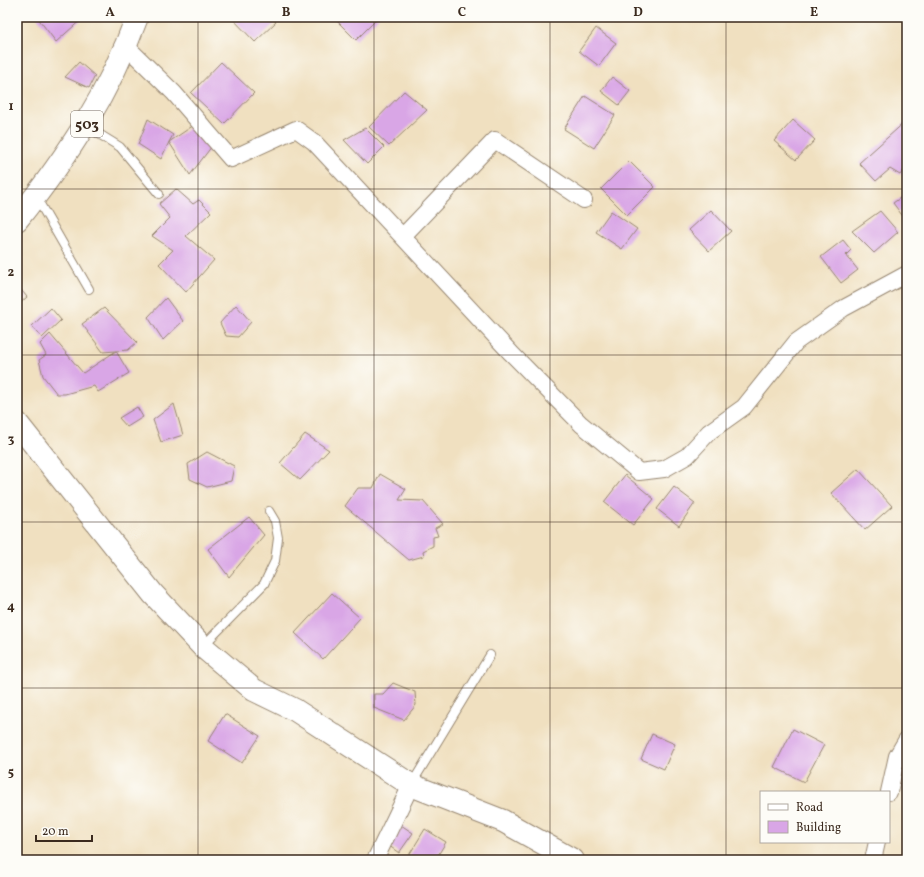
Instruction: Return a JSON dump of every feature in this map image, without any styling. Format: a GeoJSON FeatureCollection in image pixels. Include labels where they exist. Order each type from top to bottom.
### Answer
{"type":"FeatureCollection","features":[{"type":"Feature","properties":{"kind":"street","name":"503"},"geometry":{"type":"LineString","coordinates":[[17,220],[86,126],[126,46],[137,17]]}},
{"type":"Feature","properties":{"kind":"street"},"geometry":{"type":"LineString","coordinates":[[126,46],[174,93],[231,158],[296,130],[314,142],[511,353],[581,424],[639,472],[664,469],[686,456],[709,432],[744,407],[796,342],[844,308],[907,274]]}},
{"type":"Feature","properties":{"kind":"street"},"geometry":{"type":"LineString","coordinates":[[403,236],[495,140],[584,200]]}},
{"type":"Feature","properties":{"kind":"street"},"geometry":{"type":"LineString","coordinates":[[17,423],[153,594],[203,647],[254,690],[301,714],[411,785],[503,821],[573,860]]}},
{"type":"Feature","properties":{"kind":"street"},"geometry":{"type":"LineString","coordinates":[[889,791],[897,756],[907,739]]}},
{"type":"Feature","properties":{"kind":"street"},"geometry":{"type":"LineString","coordinates":[[375,860],[411,785]]}},
{"type":"Feature","properties":{"kind":"street"},"geometry":{"type":"LineString","coordinates":[[873,860],[877,843]]}},
{"type":"Feature","properties":{"kind":"lane"},"geometry":{"type":"LineString","coordinates":[[86,126],[120,148],[159,194]]}},
{"type":"Feature","properties":{"kind":"lane"},"geometry":{"type":"LineString","coordinates":[[36,196],[89,289]]}},
{"type":"Feature","properties":{"kind":"lane"},"geometry":{"type":"LineString","coordinates":[[203,647],[264,584],[275,561],[278,538],[276,521],[269,511]]}},
{"type":"Feature","properties":{"kind":"lane"},"geometry":{"type":"LineString","coordinates":[[411,785],[490,655]]}},
{"type":"Feature","properties":{"kind":"building"},"geometry":{"type":"Polygon","coordinates":[[[37,17],[84,17],[56,42],[37,17]]]}},
{"type":"Feature","properties":{"kind":"building"},"geometry":{"type":"Polygon","coordinates":[[[231,17],[271,17],[276,22],[255,42],[231,17]]]}},
{"type":"Feature","properties":{"kind":"building"},"geometry":{"type":"Polygon","coordinates":[[[333,17],[379,17],[356,40],[333,17]]]}},
{"type":"Feature","properties":{"kind":"building"},"geometry":{"type":"Polygon","coordinates":[[[596,28],[616,43],[599,66],[579,51],[596,28]]]}},
{"type":"Feature","properties":{"kind":"building"},"geometry":{"type":"Polygon","coordinates":[[[79,62],[95,76],[89,88],[65,77],[79,62]]]}},
{"type":"Feature","properties":{"kind":"building"},"geometry":{"type":"Polygon","coordinates":[[[221,62],[254,93],[224,124],[191,93],[221,62]]]}},
{"type":"Feature","properties":{"kind":"building"},"geometry":{"type":"Polygon","coordinates":[[[612,77],[630,91],[619,105],[601,91],[612,77]]]}},
{"type":"Feature","properties":{"kind":"building"},"geometry":{"type":"Polygon","coordinates":[[[404,91],[427,110],[389,146],[369,127],[404,91]]]}},
{"type":"Feature","properties":{"kind":"building"},"geometry":{"type":"Polygon","coordinates":[[[585,96],[615,115],[594,148],[564,129],[585,96]]]}},
{"type":"Feature","properties":{"kind":"building"},"geometry":{"type":"Polygon","coordinates":[[[148,119],[173,135],[161,159],[138,144],[148,119]]]}},
{"type":"Feature","properties":{"kind":"building"},"geometry":{"type":"Polygon","coordinates":[[[793,120],[815,140],[796,160],[774,141],[793,120]]]}},
{"type":"Feature","properties":{"kind":"building"},"geometry":{"type":"Polygon","coordinates":[[[907,120],[907,166],[900,175],[890,169],[876,181],[859,163],[907,120]]]}},
{"type":"Feature","properties":{"kind":"building"},"geometry":{"type":"Polygon","coordinates":[[[194,125],[212,146],[190,175],[169,142],[194,125]]]}},
{"type":"Feature","properties":{"kind":"building"},"geometry":{"type":"Polygon","coordinates":[[[365,128],[384,147],[367,164],[344,140],[365,128]]]}},
{"type":"Feature","properties":{"kind":"building"},"geometry":{"type":"Polygon","coordinates":[[[629,161],[655,187],[627,215],[601,189],[629,161]]]}},
{"type":"Feature","properties":{"kind":"building"},"geometry":{"type":"Polygon","coordinates":[[[176,189],[193,204],[199,200],[211,212],[186,236],[214,260],[186,292],[159,264],[173,250],[152,236],[170,218],[159,204],[176,189]]]}},
{"type":"Feature","properties":{"kind":"building"},"geometry":{"type":"Polygon","coordinates":[[[907,193],[907,222],[893,203],[907,193]]]}},
{"type":"Feature","properties":{"kind":"building"},"geometry":{"type":"Polygon","coordinates":[[[711,210],[731,231],[709,251],[689,230],[711,210]]]}},
{"type":"Feature","properties":{"kind":"building"},"geometry":{"type":"Polygon","coordinates":[[[611,211],[637,229],[622,249],[596,232],[611,211]]]}},
{"type":"Feature","properties":{"kind":"building"},"geometry":{"type":"Polygon","coordinates":[[[880,211],[898,232],[874,253],[852,231],[880,211]]]}},
{"type":"Feature","properties":{"kind":"building"},"geometry":{"type":"Polygon","coordinates":[[[843,240],[851,250],[846,255],[858,270],[841,283],[821,257],[843,240]]]}},
{"type":"Feature","properties":{"kind":"building"},"geometry":{"type":"Polygon","coordinates":[[[17,285],[27,297],[17,306],[17,285]]]}},
{"type":"Feature","properties":{"kind":"building"},"geometry":{"type":"Polygon","coordinates":[[[166,298],[183,321],[163,340],[148,317],[166,298]]]}},
{"type":"Feature","properties":{"kind":"building"},"geometry":{"type":"Polygon","coordinates":[[[236,305],[251,322],[238,337],[226,336],[220,323],[236,305]]]}},
{"type":"Feature","properties":{"kind":"building"},"geometry":{"type":"Polygon","coordinates":[[[51,308],[61,320],[42,338],[32,326],[51,308]]]}},
{"type":"Feature","properties":{"kind":"building"},"geometry":{"type":"Polygon","coordinates":[[[104,308],[137,342],[128,350],[103,352],[82,324],[104,308]]]}},
{"type":"Feature","properties":{"kind":"building"},"geometry":{"type":"Polygon","coordinates":[[[50,334],[83,373],[116,351],[129,373],[98,392],[94,386],[65,394],[57,394],[43,376],[39,360],[46,355],[40,344],[50,334]]]}},
{"type":"Feature","properties":{"kind":"building"},"geometry":{"type":"Polygon","coordinates":[[[174,404],[183,435],[161,442],[153,420],[174,404]]]}},
{"type":"Feature","properties":{"kind":"building"},"geometry":{"type":"Polygon","coordinates":[[[137,407],[143,417],[127,427],[119,418],[137,407]]]}},
{"type":"Feature","properties":{"kind":"building"},"geometry":{"type":"Polygon","coordinates":[[[305,434],[329,450],[300,480],[280,463],[305,434]]]}},
{"type":"Feature","properties":{"kind":"building"},"geometry":{"type":"Polygon","coordinates":[[[207,452],[234,466],[231,481],[207,487],[190,479],[188,464],[207,452]]]}},
{"type":"Feature","properties":{"kind":"building"},"geometry":{"type":"Polygon","coordinates":[[[858,469],[892,506],[865,530],[831,493],[858,469]]]}},
{"type":"Feature","properties":{"kind":"building"},"geometry":{"type":"Polygon","coordinates":[[[380,474],[406,489],[399,500],[423,501],[443,524],[435,528],[438,536],[433,537],[433,546],[423,551],[424,556],[409,560],[345,506],[358,488],[373,488],[380,474]]]}},
{"type":"Feature","properties":{"kind":"building"},"geometry":{"type":"Polygon","coordinates":[[[625,475],[654,499],[633,525],[604,502],[625,475]]]}},
{"type":"Feature","properties":{"kind":"building"},"geometry":{"type":"Polygon","coordinates":[[[674,487],[695,503],[679,526],[657,509],[674,487]]]}},
{"type":"Feature","properties":{"kind":"building"},"geometry":{"type":"Polygon","coordinates":[[[249,517],[264,535],[229,577],[208,549],[249,517]]]}},
{"type":"Feature","properties":{"kind":"building"},"geometry":{"type":"Polygon","coordinates":[[[332,593],[360,618],[323,659],[295,633],[332,593]]]}},
{"type":"Feature","properties":{"kind":"building"},"geometry":{"type":"Polygon","coordinates":[[[393,683],[415,692],[416,705],[404,720],[374,708],[374,694],[383,694],[393,683]]]}},
{"type":"Feature","properties":{"kind":"building"},"geometry":{"type":"Polygon","coordinates":[[[225,714],[260,736],[242,763],[208,741],[225,714]]]}},
{"type":"Feature","properties":{"kind":"building"},"geometry":{"type":"Polygon","coordinates":[[[793,729],[824,745],[804,782],[774,767],[793,729]]]}},
{"type":"Feature","properties":{"kind":"building"},"geometry":{"type":"Polygon","coordinates":[[[652,734],[675,744],[664,769],[641,759],[652,734]]]}},
{"type":"Feature","properties":{"kind":"building"},"geometry":{"type":"Polygon","coordinates":[[[401,825],[413,833],[399,853],[388,845],[401,825]]]}},
{"type":"Feature","properties":{"kind":"building"},"geometry":{"type":"Polygon","coordinates":[[[425,829],[446,842],[435,860],[406,860],[425,829]]]}}]}
